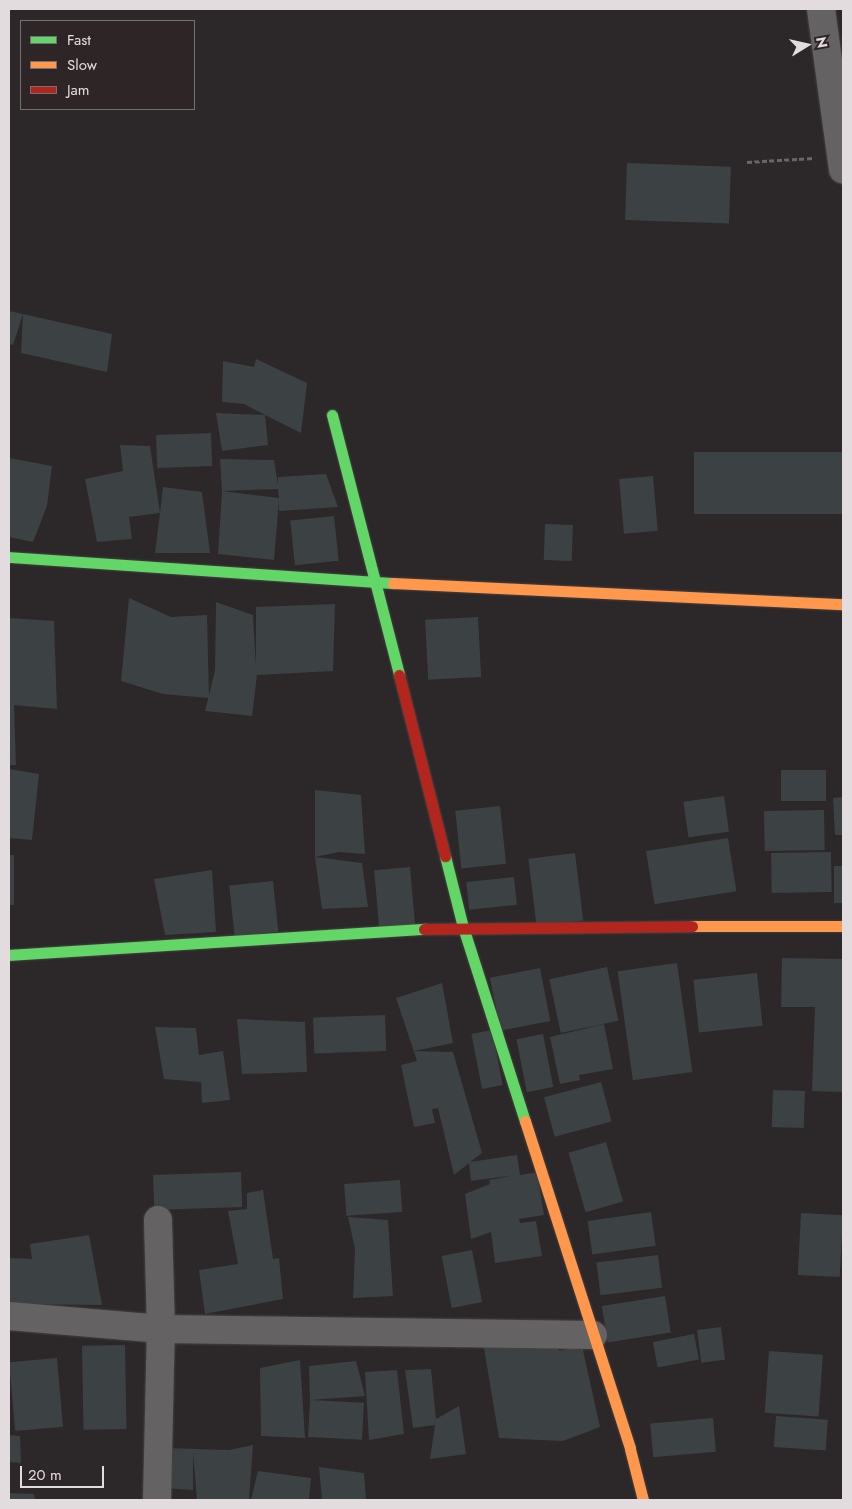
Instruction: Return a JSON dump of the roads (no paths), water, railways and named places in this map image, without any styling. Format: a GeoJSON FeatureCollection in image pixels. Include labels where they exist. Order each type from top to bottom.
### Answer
{"type":"FeatureCollection","features":[{"type":"Feature","properties":{"kind":"street"},"geometry":{"type":"LineString","coordinates":[[821,9],[842,162]]}},
{"type":"Feature","properties":{"kind":"street"},"geometry":{"type":"LineString","coordinates":[[332,415],[463,927],[593,1335],[643,1500]]}},
{"type":"Feature","properties":{"kind":"street"},"geometry":{"type":"LineString","coordinates":[[9,556],[376,582],[843,604]]}},
{"type":"Feature","properties":{"kind":"street"},"geometry":{"type":"LineString","coordinates":[[9,955],[463,927],[843,926]]}},
{"type":"Feature","properties":{"kind":"street"},"geometry":{"type":"LineString","coordinates":[[157,1500],[161,1329],[158,1220]]}},
{"type":"Feature","properties":{"kind":"street"},"geometry":{"type":"LineString","coordinates":[[9,1316],[161,1329],[593,1335]]}}]}
